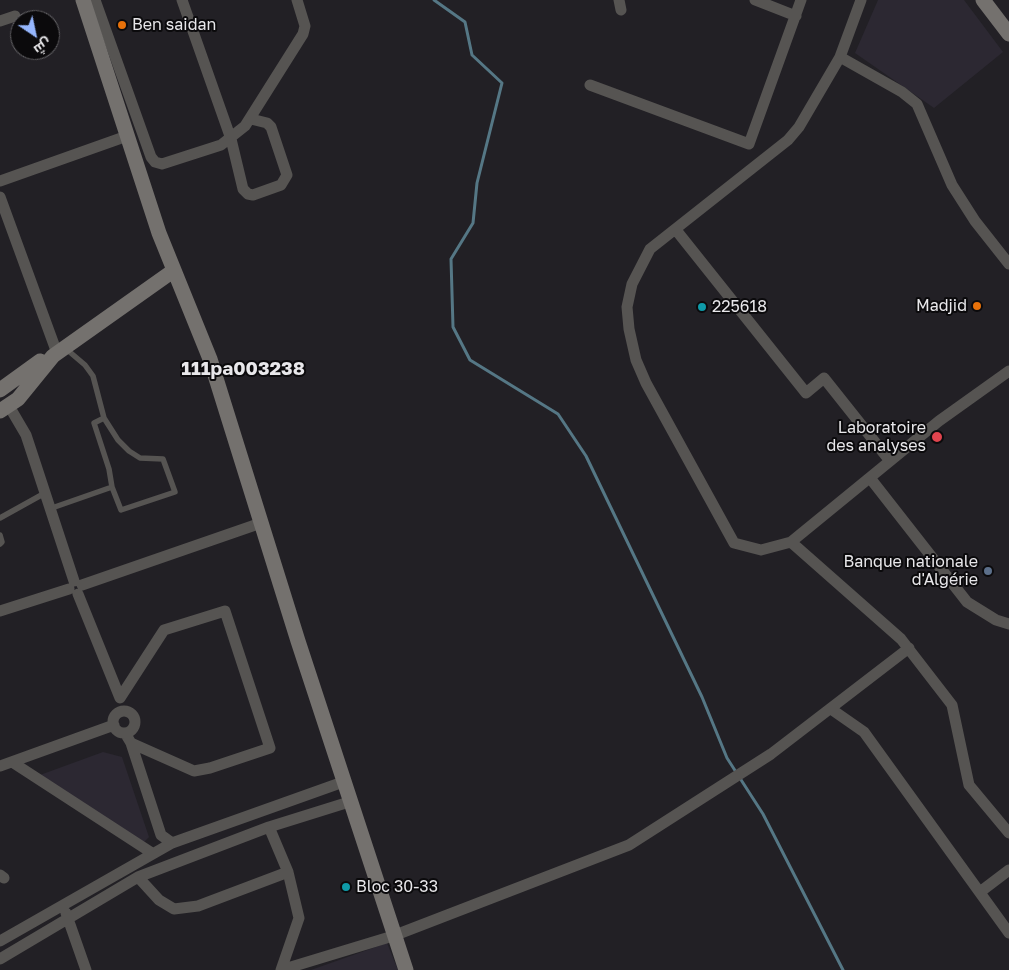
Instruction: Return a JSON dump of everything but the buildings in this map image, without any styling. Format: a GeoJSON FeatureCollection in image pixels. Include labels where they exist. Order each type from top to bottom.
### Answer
{"type":"FeatureCollection","features":[{"type":"Feature","properties":{"kind":"street"},"geometry":{"type":"LineString","coordinates":[[83,0],[173,271],[204,340],[349,802],[406,970]]}},
{"type":"Feature","properties":{"kind":"street"},"geometry":{"type":"LineString","coordinates":[[95,0],[150,157],[155,162],[162,164],[202,153],[231,139],[251,118],[303,34],[305,26],[297,0]]}},
{"type":"Feature","properties":{"kind":"street"},"geometry":{"type":"LineString","coordinates":[[182,0],[231,139],[243,189],[248,194],[254,195],[281,185],[287,175],[271,127],[268,123],[251,118]]}},
{"type":"Feature","properties":{"kind":"street"},"geometry":{"type":"LineString","coordinates":[[755,0],[796,16]]}},
{"type":"Feature","properties":{"kind":"street"},"geometry":{"type":"LineString","coordinates":[[590,85],[749,144],[801,0]]}},
{"type":"Feature","properties":{"kind":"street"},"geometry":{"type":"LineString","coordinates":[[861,0],[840,57],[799,126],[788,140],[650,249],[632,284],[628,307],[629,329],[636,360],[646,383],[734,543],[761,550],[791,542],[939,421],[1009,371]]}},
{"type":"Feature","properties":{"kind":"street"},"geometry":{"type":"LineString","coordinates":[[983,0],[1009,34]]}},
{"type":"Feature","properties":{"kind":"street"},"geometry":{"type":"LineString","coordinates":[[840,57],[902,92],[917,104],[952,185],[975,221],[1009,264]]}},
{"type":"Feature","properties":{"kind":"street"},"geometry":{"type":"LineString","coordinates":[[0,181],[127,136]]}},
{"type":"Feature","properties":{"kind":"street"},"geometry":{"type":"LineString","coordinates":[[0,197],[58,353]]}},
{"type":"Feature","properties":{"kind":"street"},"geometry":{"type":"LineString","coordinates":[[676,230],[806,393],[824,378],[890,460]]}},
{"type":"Feature","properties":{"kind":"street"},"geometry":{"type":"LineString","coordinates":[[122,711],[120,698],[76,587],[24,429],[3,410],[22,394],[58,353],[173,271]]}},
{"type":"Feature","properties":{"kind":"street"},"geometry":{"type":"LineString","coordinates":[[22,394],[5,386],[43,359],[58,353]]}},
{"type":"Feature","properties":{"kind":"street"},"geometry":{"type":"LineString","coordinates":[[870,478],[967,602],[996,620],[1009,624]]}},
{"type":"Feature","properties":{"kind":"street"},"geometry":{"type":"LineString","coordinates":[[0,611],[76,587],[261,523]]}},
{"type":"Feature","properties":{"kind":"street"},"geometry":{"type":"LineString","coordinates":[[791,542],[909,648],[952,705],[969,785],[1009,833]]}},
{"type":"Feature","properties":{"kind":"street"},"geometry":{"type":"LineString","coordinates":[[120,698],[164,630],[225,611],[270,748],[210,768],[194,771],[131,743]]}},
{"type":"Feature","properties":{"kind":"street"},"geometry":{"type":"LineString","coordinates":[[269,827],[288,872],[299,918],[281,970],[393,936],[613,853],[644,837],[772,754],[909,648]]}},
{"type":"Feature","properties":{"kind":"street"},"geometry":{"type":"LineString","coordinates":[[831,709],[864,732],[1009,933]]}},
{"type":"Feature","properties":{"kind":"street"},"geometry":{"type":"LineString","coordinates":[[122,711],[132,714],[135,720],[134,727],[125,732],[118,731],[114,725],[114,718],[122,711]]}},
{"type":"Feature","properties":{"kind":"street"},"geometry":{"type":"LineString","coordinates":[[0,766],[114,725]]}},
{"type":"Feature","properties":{"kind":"street"},"geometry":{"type":"LineString","coordinates":[[125,732],[131,743],[161,836],[172,843]]}},
{"type":"Feature","properties":{"kind":"street"},"geometry":{"type":"LineString","coordinates":[[12,762],[152,853]]}},
{"type":"Feature","properties":{"kind":"street"},"geometry":{"type":"LineString","coordinates":[[0,941],[172,843],[343,782]]}},
{"type":"Feature","properties":{"kind":"street"},"geometry":{"type":"LineString","coordinates":[[0,958],[68,920],[138,877],[269,827],[349,802]]}},
{"type":"Feature","properties":{"kind":"street"},"geometry":{"type":"LineString","coordinates":[[980,892],[1009,870]]}},
{"type":"Feature","properties":{"kind":"street"},"geometry":{"type":"LineString","coordinates":[[138,877],[159,900],[174,909],[198,906],[288,872]]}},
{"type":"Feature","properties":{"kind":"street"},"geometry":{"type":"LineString","coordinates":[[64,906],[86,970]]}},
{"type":"Feature","properties":{"kind":"lane"},"geometry":{"type":"LineString","coordinates":[[58,353],[85,365],[93,376],[104,418],[129,451],[140,458],[163,459],[174,492],[121,510],[112,487],[109,469],[94,423],[104,418]]}},
{"type":"Feature","properties":{"kind":"lane"},"geometry":{"type":"LineString","coordinates":[[49,509],[112,487]]}},
{"type":"Feature","properties":{"kind":"lane"},"geometry":{"type":"LineString","coordinates":[[0,518],[45,493]]}},
{"type":"Feature","properties":{"kind":"lane"},"geometry":{"type":"LineString","coordinates":[[0,536],[2,542],[0,544]]}},
{"type":"Feature","properties":{"kind":"shaded area"},"geometry":{"type":"Polygon","coordinates":[[[878,0],[964,0],[1003,52],[934,108],[855,53],[878,0]]]}},
{"type":"Feature","properties":{"kind":"shaded area"},"geometry":{"type":"Polygon","coordinates":[[[103,752],[122,757],[149,837],[143,843],[40,775],[103,752]]]}},
{"type":"Feature","properties":{"kind":"shaded area"},"geometry":{"type":"Polygon","coordinates":[[[387,943],[398,970],[311,970],[387,943]]]}},
{"type":"Feature","properties":{"kind":"waterway"},"geometry":{"type":"LineString","coordinates":[[434,0],[465,22],[472,55],[502,83],[477,183],[473,223],[451,259],[453,327],[470,360],[558,414],[586,456],[702,697],[727,758],[763,814],[843,970]]}},
{"type":"Feature","properties":{"kind":"place","name":"Ben saidan"},"geometry":{"type":"Point","coordinates":[122,25]}},
{"type":"Feature","properties":{"kind":"place","name":"Madjid"},"geometry":{"type":"Point","coordinates":[977,306]}},
{"type":"Feature","properties":{"kind":"place","name":"225618"},"geometry":{"type":"Point","coordinates":[702,307]}},
{"type":"Feature","properties":{"kind":"place","name":"Laboratoire des analyses"},"geometry":{"type":"Point","coordinates":[937,437]}},
{"type":"Feature","properties":{"kind":"place","name":"Banque nationale d'Algérie"},"geometry":{"type":"Point","coordinates":[988,571]}},
{"type":"Feature","properties":{"kind":"place","name":"Bloc 30-33"},"geometry":{"type":"Point","coordinates":[346,887]}},
{"type":"Feature","properties":{"kind":"district","name":"111pa003238"},"geometry":{"type":"Point","coordinates":[243,369]}}]}
